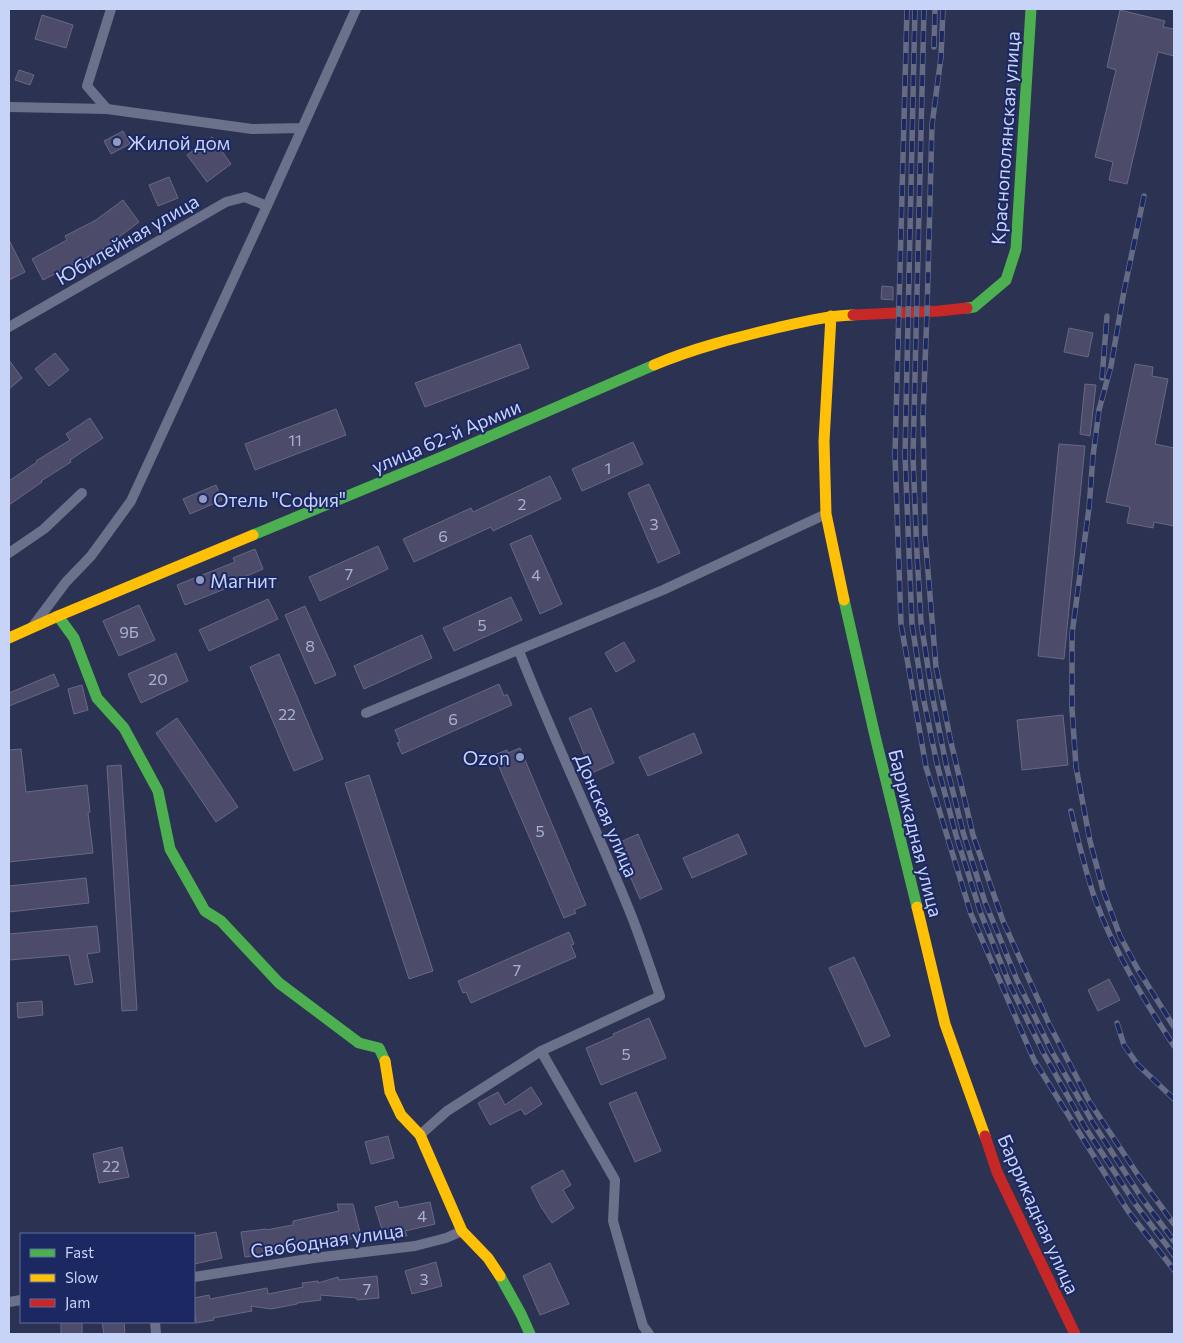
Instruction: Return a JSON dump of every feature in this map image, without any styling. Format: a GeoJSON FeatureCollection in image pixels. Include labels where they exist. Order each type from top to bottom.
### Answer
{"type":"FeatureCollection","features":[{"type":"Feature","properties":{"kind":"street"},"geometry":{"type":"LineString","coordinates":[[107,109],[87,86],[112,9]]}},
{"type":"Feature","properties":{"kind":"street"},"geometry":{"type":"LineString","coordinates":[[31,628],[66,582],[91,556],[131,501],[356,9]]}},
{"type":"Feature","properties":{"kind":"street","name":"Краснополянская улица"},"geometry":{"type":"LineString","coordinates":[[909,313],[974,307],[1006,280],[1016,249],[1031,9]]}},
{"type":"Feature","properties":{"kind":"street"},"geometry":{"type":"LineString","coordinates":[[9,107],[107,109],[252,129],[301,128]]}},
{"type":"Feature","properties":{"kind":"street","name":"Юбилейная улица"},"geometry":{"type":"LineString","coordinates":[[9,327],[226,202],[245,198],[267,206]]}},
{"type":"Feature","properties":{"kind":"street","name":"улица 62-й Армии"},"geometry":{"type":"LineString","coordinates":[[9,638],[444,456],[678,355],[732,338],[831,316],[909,313]]}},
{"type":"Feature","properties":{"kind":"street","name":"Баррикадная улица"},"geometry":{"type":"LineString","coordinates":[[831,316],[824,441],[826,514],[875,736],[945,1024],[997,1172],[1075,1334]]}},
{"type":"Feature","properties":{"kind":"street"},"geometry":{"type":"LineString","coordinates":[[9,553],[44,529],[82,493]]}},
{"type":"Feature","properties":{"kind":"street"},"geometry":{"type":"LineString","coordinates":[[366,713],[663,590],[826,514]]}},
{"type":"Feature","properties":{"kind":"street"},"geometry":{"type":"LineString","coordinates":[[58,616],[74,638],[97,698],[124,728],[158,791],[170,849],[205,912],[221,921],[279,983],[359,1043],[379,1048],[386,1061],[390,1092],[401,1114],[420,1135],[462,1231],[488,1258],[503,1281],[530,1334]]}},
{"type":"Feature","properties":{"kind":"street","name":"Донская улица"},"geometry":{"type":"LineString","coordinates":[[519,651],[633,919],[660,996],[541,1050]]}},
{"type":"Feature","properties":{"kind":"street"},"geometry":{"type":"LineString","coordinates":[[420,1135],[447,1111],[541,1050],[615,1180],[613,1221],[643,1326],[649,1334]]}},
{"type":"Feature","properties":{"kind":"street","name":"Свободная улица"},"geometry":{"type":"LineString","coordinates":[[195,1277],[314,1258],[415,1246],[446,1238],[462,1231]]}},
{"type":"Feature","properties":{"kind":"building"},"geometry":{"type":"Polygon","coordinates":[[[1120,10],[1165,21],[1163,27],[1174,29],[1174,56],[1158,52],[1127,184],[1109,180],[1113,162],[1095,157],[1116,70],[1107,67],[1120,10]]]}},
{"type":"Feature","properties":{"kind":"building"},"geometry":{"type":"Polygon","coordinates":[[[42,15],[73,25],[66,48],[35,39],[42,15]]]}},
{"type":"Feature","properties":{"kind":"building"},"geometry":{"type":"Polygon","coordinates":[[[19,70],[34,75],[30,85],[15,80],[19,70]]]}},
{"type":"Feature","properties":{"kind":"building","name":"Жилой дом"},"geometry":{"type":"Polygon","coordinates":[[[123,131],[130,144],[111,154],[104,141],[123,131]]]}},
{"type":"Feature","properties":{"kind":"building"},"geometry":{"type":"Polygon","coordinates":[[[212,137],[231,164],[207,182],[187,155],[212,137]]]}},
{"type":"Feature","properties":{"kind":"building"},"geometry":{"type":"Polygon","coordinates":[[[169,177],[178,198],[158,206],[149,185],[169,177]]]}},
{"type":"Feature","properties":{"kind":"building"},"geometry":{"type":"Polygon","coordinates":[[[123,200],[139,222],[103,249],[43,280],[32,259],[67,240],[65,236],[96,220],[123,200]]]}},
{"type":"Feature","properties":{"kind":"building"},"geometry":{"type":"Polygon","coordinates":[[[9,240],[25,272],[9,280],[9,240]]]}},
{"type":"Feature","properties":{"kind":"building"},"geometry":{"type":"Polygon","coordinates":[[[882,286],[893,287],[893,300],[881,299],[882,286]]]}},
{"type":"Feature","properties":{"kind":"building"},"geometry":{"type":"Polygon","coordinates":[[[1069,328],[1093,333],[1088,357],[1064,352],[1069,328]]]}},
{"type":"Feature","properties":{"kind":"building"},"geometry":{"type":"Polygon","coordinates":[[[520,344],[529,368],[425,407],[415,383],[520,344]]]}},
{"type":"Feature","properties":{"kind":"building"},"geometry":{"type":"Polygon","coordinates":[[[55,353],[69,370],[49,386],[35,369],[55,353]]]}},
{"type":"Feature","properties":{"kind":"building"},"geometry":{"type":"Polygon","coordinates":[[[9,360],[22,378],[9,389],[9,360]]]}},
{"type":"Feature","properties":{"kind":"building"},"geometry":{"type":"Polygon","coordinates":[[[1135,364],[1153,367],[1152,376],[1168,379],[1155,444],[1174,448],[1174,526],[1154,522],[1153,528],[1127,523],[1130,507],[1106,502],[1135,364]]]}},
{"type":"Feature","properties":{"kind":"building"},"geometry":{"type":"Polygon","coordinates":[[[1085,384],[1096,385],[1090,436],[1080,434],[1085,384]]]}},
{"type":"Feature","properties":{"kind":"building"},"geometry":{"type":"Polygon","coordinates":[[[336,409],[346,435],[255,470],[245,444],[336,409]]]}},
{"type":"Feature","properties":{"kind":"building"},"geometry":{"type":"Polygon","coordinates":[[[90,418],[103,438],[9,505],[9,481],[36,461],[70,440],[66,434],[90,418]]]}},
{"type":"Feature","properties":{"kind":"building"},"geometry":{"type":"Polygon","coordinates":[[[633,442],[643,464],[582,491],[572,469],[633,442]]]}},
{"type":"Feature","properties":{"kind":"building"},"geometry":{"type":"Polygon","coordinates":[[[1059,444],[1085,446],[1064,659],[1038,656],[1059,444]]]}},
{"type":"Feature","properties":{"kind":"building"},"geometry":{"type":"Polygon","coordinates":[[[550,476],[561,499],[493,531],[491,527],[414,562],[403,539],[471,508],[473,512],[550,476]]]}},
{"type":"Feature","properties":{"kind":"building"},"geometry":{"type":"Polygon","coordinates":[[[649,484],[680,553],[658,563],[628,493],[649,484]]]}},
{"type":"Feature","properties":{"kind":"building","name":"Отель \"София\""},"geometry":{"type":"Polygon","coordinates":[[[216,485],[222,500],[190,514],[183,499],[216,485]]]}},
{"type":"Feature","properties":{"kind":"building"},"geometry":{"type":"Polygon","coordinates":[[[531,535],[562,604],[540,614],[510,544],[531,535]]]}},
{"type":"Feature","properties":{"kind":"building"},"geometry":{"type":"Polygon","coordinates":[[[378,546],[388,569],[320,601],[309,577],[378,546]]]}},
{"type":"Feature","properties":{"kind":"building"},"geometry":{"type":"Polygon","coordinates":[[[255,549],[263,569],[226,585],[227,588],[185,605],[177,585],[235,562],[233,558],[255,549]]]}},
{"type":"Feature","properties":{"kind":"building"},"geometry":{"type":"Polygon","coordinates":[[[511,597],[522,620],[454,651],[443,628],[511,597]]]}},
{"type":"Feature","properties":{"kind":"building"},"geometry":{"type":"Polygon","coordinates":[[[268,599],[278,619],[209,651],[199,630],[268,599]]]}},
{"type":"Feature","properties":{"kind":"building"},"geometry":{"type":"Polygon","coordinates":[[[139,605],[155,640],[119,656],[103,621],[139,605]]]}},
{"type":"Feature","properties":{"kind":"building"},"geometry":{"type":"Polygon","coordinates":[[[305,606],[336,675],[315,684],[285,615],[305,606]]]}},
{"type":"Feature","properties":{"kind":"building"},"geometry":{"type":"Polygon","coordinates":[[[422,635],[432,658],[364,689],[354,666],[422,635]]]}},
{"type":"Feature","properties":{"kind":"building"},"geometry":{"type":"Polygon","coordinates":[[[624,642],[635,661],[616,672],[605,653],[624,642]]]}},
{"type":"Feature","properties":{"kind":"building"},"geometry":{"type":"Polygon","coordinates":[[[176,653],[188,681],[141,703],[128,674],[176,653]]]}},
{"type":"Feature","properties":{"kind":"building"},"geometry":{"type":"Polygon","coordinates":[[[279,654],[323,759],[294,771],[250,667],[279,654]]]}},
{"type":"Feature","properties":{"kind":"building"},"geometry":{"type":"Polygon","coordinates":[[[54,674],[59,686],[9,706],[9,693],[54,674]]]}},
{"type":"Feature","properties":{"kind":"building"},"geometry":{"type":"Polygon","coordinates":[[[499,684],[504,696],[507,694],[512,705],[402,754],[397,743],[400,742],[395,730],[499,684]]]}},
{"type":"Feature","properties":{"kind":"building"},"geometry":{"type":"Polygon","coordinates":[[[82,685],[88,710],[74,714],[68,689],[82,685]]]}},
{"type":"Feature","properties":{"kind":"building"},"geometry":{"type":"Polygon","coordinates":[[[591,708],[614,763],[592,773],[569,718],[591,708]]]}},
{"type":"Feature","properties":{"kind":"building"},"geometry":{"type":"Polygon","coordinates":[[[1063,715],[1068,765],[1022,770],[1017,720],[1063,715]]]}},
{"type":"Feature","properties":{"kind":"building"},"geometry":{"type":"Polygon","coordinates":[[[177,718],[238,807],[216,822],[156,733],[177,718]]]}},
{"type":"Feature","properties":{"kind":"building"},"geometry":{"type":"Polygon","coordinates":[[[694,733],[702,753],[648,776],[639,757],[694,733]]]}},
{"type":"Feature","properties":{"kind":"building"},"geometry":{"type":"Polygon","coordinates":[[[520,748],[586,905],[574,910],[576,913],[564,918],[494,755],[507,750],[508,753],[520,748]]]}},
{"type":"Feature","properties":{"kind":"building"},"geometry":{"type":"Polygon","coordinates":[[[21,749],[26,792],[87,785],[93,853],[9,862],[9,750],[21,749]]]}},
{"type":"Feature","properties":{"kind":"building"},"geometry":{"type":"Polygon","coordinates":[[[121,765],[137,1010],[122,1011],[107,766],[121,765]]]}},
{"type":"Feature","properties":{"kind":"building"},"geometry":{"type":"Polygon","coordinates":[[[369,775],[433,971],[409,979],[345,783],[369,775]]]}},
{"type":"Feature","properties":{"kind":"building"},"geometry":{"type":"Polygon","coordinates":[[[638,834],[662,889],[640,899],[616,844],[638,834]]]}},
{"type":"Feature","properties":{"kind":"building"},"geometry":{"type":"Polygon","coordinates":[[[738,834],[747,854],[692,878],[683,858],[738,834]]]}},
{"type":"Feature","properties":{"kind":"building"},"geometry":{"type":"Polygon","coordinates":[[[86,878],[89,903],[9,912],[9,886],[86,878]]]}},
{"type":"Feature","properties":{"kind":"building"},"geometry":{"type":"Polygon","coordinates":[[[97,926],[100,952],[87,954],[93,982],[75,985],[69,955],[9,960],[9,934],[97,926]]]}},
{"type":"Feature","properties":{"kind":"building"},"geometry":{"type":"Polygon","coordinates":[[[569,932],[574,944],[571,945],[576,957],[471,1003],[466,992],[463,993],[458,981],[569,932]]]}},
{"type":"Feature","properties":{"kind":"building"},"geometry":{"type":"Polygon","coordinates":[[[854,957],[890,1036],[865,1047],[829,968],[854,957]]]}},
{"type":"Feature","properties":{"kind":"building"},"geometry":{"type":"Polygon","coordinates":[[[1109,979],[1120,1000],[1098,1011],[1088,990],[1109,979]]]}},
{"type":"Feature","properties":{"kind":"building"},"geometry":{"type":"Polygon","coordinates":[[[42,1001],[43,1015],[18,1018],[17,1003],[42,1001]]]}},
{"type":"Feature","properties":{"kind":"building"},"geometry":{"type":"Polygon","coordinates":[[[649,1018],[666,1058],[601,1085],[586,1048],[649,1018]]]}},
{"type":"Feature","properties":{"kind":"building"},"geometry":{"type":"Polygon","coordinates":[[[531,1087],[542,1104],[525,1115],[521,1109],[490,1125],[478,1103],[498,1092],[505,1105],[531,1087]]]}},
{"type":"Feature","properties":{"kind":"building"},"geometry":{"type":"Polygon","coordinates":[[[636,1092],[661,1151],[635,1162],[609,1103],[636,1092]]]}},
{"type":"Feature","properties":{"kind":"building"},"geometry":{"type":"Polygon","coordinates":[[[388,1136],[394,1158],[371,1164],[365,1142],[388,1136]]]}},
{"type":"Feature","properties":{"kind":"building"},"geometry":{"type":"Polygon","coordinates":[[[122,1147],[129,1177],[99,1183],[93,1154],[122,1147]]]}},
{"type":"Feature","properties":{"kind":"building"},"geometry":{"type":"Polygon","coordinates":[[[563,1170],[571,1185],[563,1190],[574,1208],[552,1223],[531,1187],[563,1170]]]}},
{"type":"Feature","properties":{"kind":"building"},"geometry":{"type":"Polygon","coordinates":[[[397,1201],[399,1208],[430,1202],[435,1224],[405,1231],[407,1236],[384,1236],[375,1207],[397,1201]]]}},
{"type":"Feature","properties":{"kind":"building"},"geometry":{"type":"Polygon","coordinates":[[[337,1204],[353,1204],[361,1236],[340,1243],[323,1246],[322,1244],[299,1249],[298,1246],[245,1257],[241,1232],[293,1225],[293,1221],[339,1211],[337,1204]]]}},
{"type":"Feature","properties":{"kind":"building"},"geometry":{"type":"Polygon","coordinates":[[[216,1232],[222,1258],[195,1264],[195,1236],[216,1232]]]}},
{"type":"Feature","properties":{"kind":"building"},"geometry":{"type":"Polygon","coordinates":[[[436,1262],[442,1286],[412,1294],[405,1271],[436,1262]]]}},
{"type":"Feature","properties":{"kind":"building"},"geometry":{"type":"Polygon","coordinates":[[[550,1263],[569,1304],[540,1315],[523,1276],[550,1263]]]}},
{"type":"Feature","properties":{"kind":"building"},"geometry":{"type":"Polygon","coordinates":[[[377,1276],[379,1298],[357,1300],[357,1298],[320,1295],[321,1300],[271,1309],[251,1306],[252,1311],[196,1323],[195,1298],[209,1295],[210,1299],[267,1288],[268,1294],[303,1287],[302,1283],[318,1281],[318,1283],[338,1277],[339,1280],[377,1276]]]}},
{"type":"Feature","properties":{"kind":"building"},"geometry":{"type":"Polygon","coordinates":[[[61,1323],[82,1323],[82,1334],[61,1334],[61,1323]]]}},
{"type":"Feature","properties":{"kind":"building"},"geometry":{"type":"Polygon","coordinates":[[[102,1323],[124,1323],[125,1334],[104,1334],[102,1323]]]}},
{"type":"Feature","properties":{"kind":"railway"},"geometry":{"type":"LineString","coordinates":[[907,9],[895,455],[901,624],[926,767],[971,914],[1034,1060],[1128,1211],[1174,1270]]}},
{"type":"Feature","properties":{"kind":"railway"},"geometry":{"type":"LineString","coordinates":[[915,9],[905,455],[912,624],[923,696],[937,764],[956,835],[980,911],[1009,983],[1044,1054],[1085,1127],[1136,1205],[1174,1255]]}},
{"type":"Feature","properties":{"kind":"railway"},"geometry":{"type":"LineString","coordinates":[[924,9],[913,457],[921,622],[932,694],[946,764],[963,832],[985,902],[1017,980],[1051,1050],[1093,1123],[1141,1197],[1174,1241]]}},
{"type":"Feature","properties":{"kind":"railway"},"geometry":{"type":"LineString","coordinates":[[934,47],[935,9]]}},
{"type":"Feature","properties":{"kind":"railway"},"geometry":{"type":"LineString","coordinates":[[943,9],[941,57],[932,125],[923,416],[925,536],[936,667],[950,738],[973,835],[1003,921],[1049,1024],[1089,1101],[1138,1175],[1174,1224]]}},
{"type":"Feature","properties":{"kind":"railway"},"geometry":{"type":"LineString","coordinates":[[1144,196],[1124,291],[1111,366],[1099,410],[1089,508],[1072,634],[1072,709],[1076,767],[1090,841],[1103,890],[1120,936],[1137,968],[1174,1027]]}},
{"type":"Feature","properties":{"kind":"railway"},"geometry":{"type":"LineString","coordinates":[[1102,378],[1107,316]]}},
{"type":"Feature","properties":{"kind":"railway"},"geometry":{"type":"LineString","coordinates":[[1071,811],[1088,877],[1111,937],[1130,975],[1174,1046]]}},
{"type":"Feature","properties":{"kind":"railway"},"geometry":{"type":"LineString","coordinates":[[1117,1023],[1124,1045],[1138,1065],[1174,1099]]}},
{"type":"Feature","properties":{"kind":"traffic: fast"},"geometry":{"type":"LineString","coordinates":[[967,308],[974,307],[1006,280],[1016,249],[1031,9]]}},
{"type":"Feature","properties":{"kind":"traffic: fast"},"geometry":{"type":"LineString","coordinates":[[253,535],[444,456],[654,365]]}},
{"type":"Feature","properties":{"kind":"traffic: fast"},"geometry":{"type":"LineString","coordinates":[[844,600],[917,907]]}},
{"type":"Feature","properties":{"kind":"traffic: fast"},"geometry":{"type":"LineString","coordinates":[[58,616],[74,638],[97,698],[124,728],[158,791],[170,849],[205,911],[221,921],[279,983],[359,1043],[379,1048],[385,1061]]}},
{"type":"Feature","properties":{"kind":"traffic: fast"},"geometry":{"type":"LineString","coordinates":[[500,1276],[530,1334]]}},
{"type":"Feature","properties":{"kind":"traffic: slow"},"geometry":{"type":"LineString","coordinates":[[654,365],[699,348],[776,328],[814,320],[853,315]]}},
{"type":"Feature","properties":{"kind":"traffic: slow"},"geometry":{"type":"LineString","coordinates":[[831,316],[824,441],[826,514],[844,600]]}},
{"type":"Feature","properties":{"kind":"traffic: slow"},"geometry":{"type":"LineString","coordinates":[[9,638],[253,535]]}},
{"type":"Feature","properties":{"kind":"traffic: slow"},"geometry":{"type":"LineString","coordinates":[[917,907],[945,1024],[985,1136]]}},
{"type":"Feature","properties":{"kind":"traffic: slow"},"geometry":{"type":"LineString","coordinates":[[385,1061],[390,1092],[401,1115],[420,1135],[462,1231],[488,1258],[500,1276]]}},
{"type":"Feature","properties":{"kind":"traffic: jam"},"geometry":{"type":"LineString","coordinates":[[853,315],[967,308]]}},
{"type":"Feature","properties":{"kind":"traffic: jam"},"geometry":{"type":"LineString","coordinates":[[985,1136],[997,1172],[1075,1334]]}},
{"type":"Feature","properties":{"kind":"place","name":"Жилой дом"},"geometry":{"type":"Point","coordinates":[117,142]}},
{"type":"Feature","properties":{"kind":"place","name":"Отель \"София\""},"geometry":{"type":"Point","coordinates":[203,499]}},
{"type":"Feature","properties":{"kind":"place","name":"Магнит"},"geometry":{"type":"Point","coordinates":[200,580]}},
{"type":"Feature","properties":{"kind":"place","name":"Ozon"},"geometry":{"type":"Point","coordinates":[520,757]}}]}
